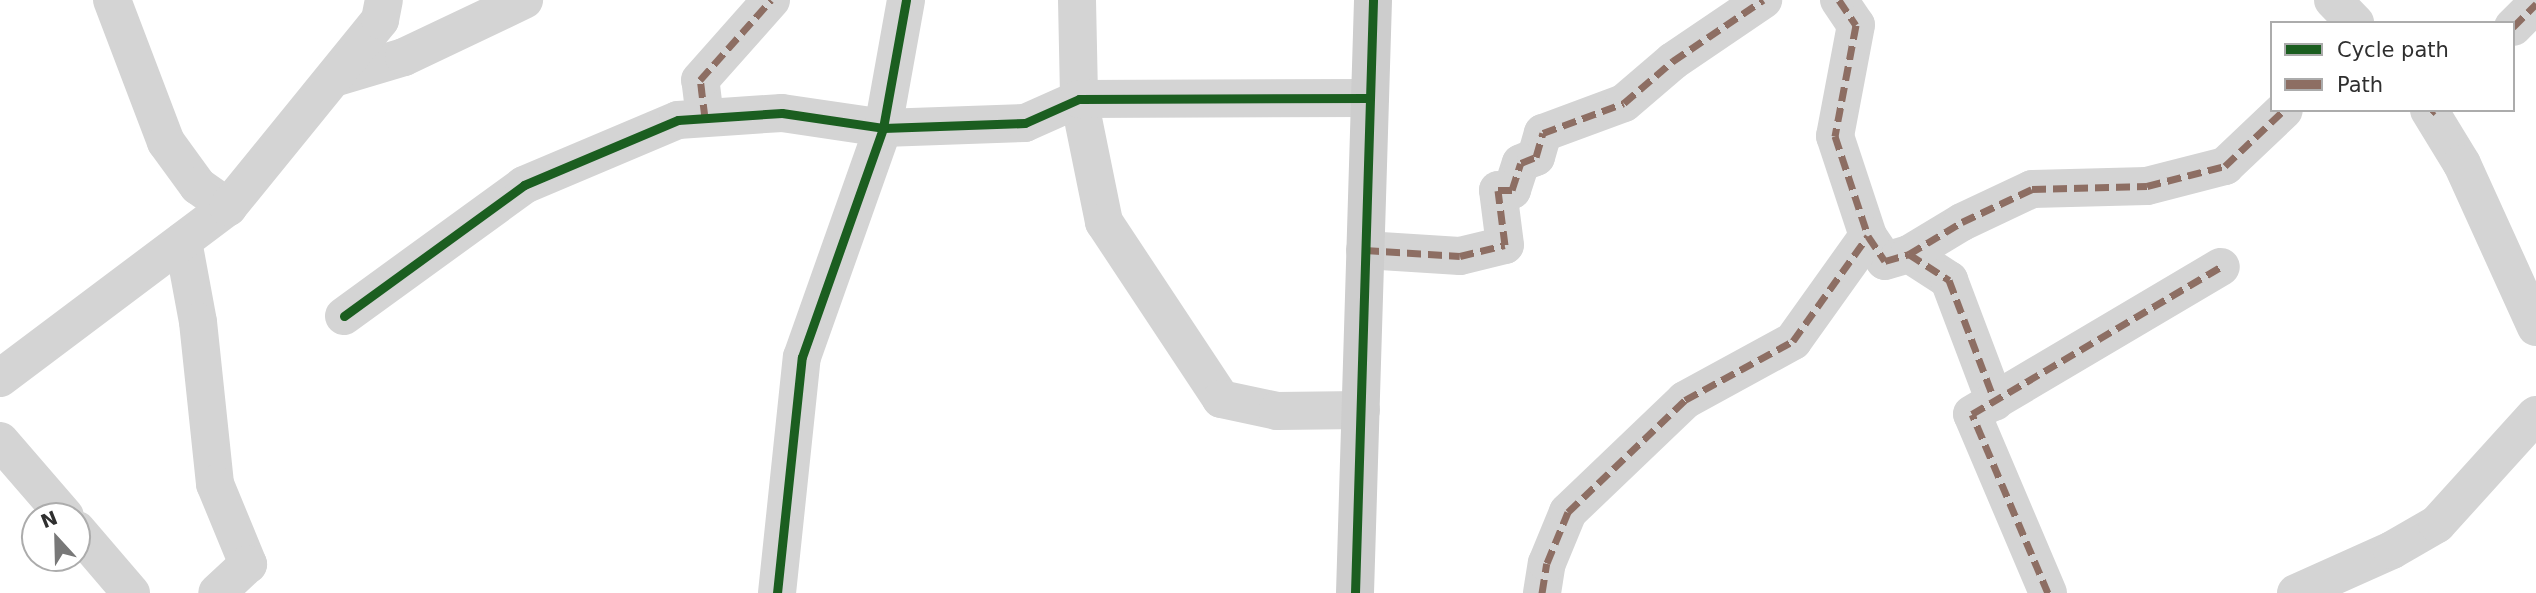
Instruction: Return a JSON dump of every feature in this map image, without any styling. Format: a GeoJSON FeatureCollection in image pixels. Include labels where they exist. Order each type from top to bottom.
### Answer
{"type":"FeatureCollection","features":[{"type":"Feature","properties":{"kind":"street"},"geometry":{"type":"LineString","coordinates":[[112,0],[166,142],[198,186],[228,207]]}},
{"type":"Feature","properties":{"kind":"street"},"geometry":{"type":"LineString","coordinates":[[0,378],[228,207],[337,77],[380,20],[384,0]]}},
{"type":"Feature","properties":{"kind":"street"},"geometry":{"type":"LineString","coordinates":[[337,77],[404,57],[524,0]]}},
{"type":"Feature","properties":{"kind":"street"},"geometry":{"type":"LineString","coordinates":[[705,118],[700,80],[771,0]]}},
{"type":"Feature","properties":{"kind":"street"},"geometry":{"type":"LineString","coordinates":[[777,593],[802,357],[883,128],[905,0]]}},
{"type":"Feature","properties":{"kind":"street"},"geometry":{"type":"LineString","coordinates":[[1077,0],[1079,99],[1104,222],[1222,399],[1276,411],[1361,410]]}},
{"type":"Feature","properties":{"kind":"street"},"geometry":{"type":"LineString","coordinates":[[1355,593],[1373,0]]}},
{"type":"Feature","properties":{"kind":"street"},"geometry":{"type":"LineString","coordinates":[[1365,250],[1460,256],[1505,245],[1497,190],[1512,190],[1521,163],[1536,157],[1543,133],[1624,103],[1673,61],[1763,0]]}},
{"type":"Feature","properties":{"kind":"street"},"geometry":{"type":"LineString","coordinates":[[1839,0],[1856,25],[1835,136],[1868,236],[1885,261],[1909,254],[1962,222],[2032,189],[2147,186],[2225,166],[2282,112]]}},
{"type":"Feature","properties":{"kind":"street"},"geometry":{"type":"LineString","coordinates":[[2333,0],[2353,21]]}},
{"type":"Feature","properties":{"kind":"street"},"geometry":{"type":"LineString","coordinates":[[2515,25],[2536,4]]}},
{"type":"Feature","properties":{"kind":"street"},"geometry":{"type":"LineString","coordinates":[[344,316],[524,185],[678,120],[782,113],[883,128],[1025,123],[1079,99],[1370,98]]}},
{"type":"Feature","properties":{"kind":"street"},"geometry":{"type":"LineString","coordinates":[[2432,112],[2462,164],[2536,327]]}},
{"type":"Feature","properties":{"kind":"street"},"geometry":{"type":"LineString","coordinates":[[1542,593],[1547,563],[1568,512],[1685,400],[1793,341],[1868,236]]}},
{"type":"Feature","properties":{"kind":"street"},"geometry":{"type":"LineString","coordinates":[[183,241],[198,322],[215,484],[248,564],[217,593]]}},
{"type":"Feature","properties":{"kind":"street"},"geometry":{"type":"LineString","coordinates":[[1909,254],[1949,280],[1995,402]]}},
{"type":"Feature","properties":{"kind":"street"},"geometry":{"type":"LineString","coordinates":[[2048,593],[1972,414],[2221,267]]}},
{"type":"Feature","properties":{"kind":"street"},"geometry":{"type":"LineString","coordinates":[[2296,593],[2392,550],[2437,524],[2536,415]]}},
{"type":"Feature","properties":{"kind":"street"},"geometry":{"type":"LineString","coordinates":[[0,441],[53,502]]}},
{"type":"Feature","properties":{"kind":"street"},"geometry":{"type":"LineString","coordinates":[[91,546],[131,593]]}},
{"type":"Feature","properties":{"kind":"marked path"},"geometry":{"type":"LineString","coordinates":[[705,118],[700,80],[771,0]]}},
{"type":"Feature","properties":{"kind":"marked path"},"geometry":{"type":"LineString","coordinates":[[1365,250],[1460,256],[1505,245],[1498,190],[1512,190],[1521,163],[1536,157],[1543,133],[1624,103],[1673,61],[1763,0]]}},
{"type":"Feature","properties":{"kind":"marked path"},"geometry":{"type":"LineString","coordinates":[[1839,0],[1856,25],[1835,136],[1868,236],[1885,261],[1909,254],[1949,280],[1995,402]]}},
{"type":"Feature","properties":{"kind":"marked path"},"geometry":{"type":"LineString","coordinates":[[2515,25],[2536,4]]}},
{"type":"Feature","properties":{"kind":"marked path"},"geometry":{"type":"LineString","coordinates":[[1909,254],[1962,222],[2032,189],[2147,186],[2225,166],[2282,112]]}},
{"type":"Feature","properties":{"kind":"marked path"},"geometry":{"type":"LineString","coordinates":[[1542,593],[1547,563],[1568,512],[1685,400],[1793,341],[1868,236]]}},
{"type":"Feature","properties":{"kind":"marked path"},"geometry":{"type":"LineString","coordinates":[[2048,593],[1972,414],[2221,267]]}},
{"type":"Feature","properties":{"kind":"cycle path"},"geometry":{"type":"LineString","coordinates":[[777,593],[802,357],[883,128],[906,0]]}},
{"type":"Feature","properties":{"kind":"cycle path"},"geometry":{"type":"LineString","coordinates":[[1355,593],[1373,0]]}},
{"type":"Feature","properties":{"kind":"cycle path"},"geometry":{"type":"LineString","coordinates":[[344,316],[524,185],[678,120],[782,113],[883,128],[1025,123],[1079,99],[1370,98]]}}]}
